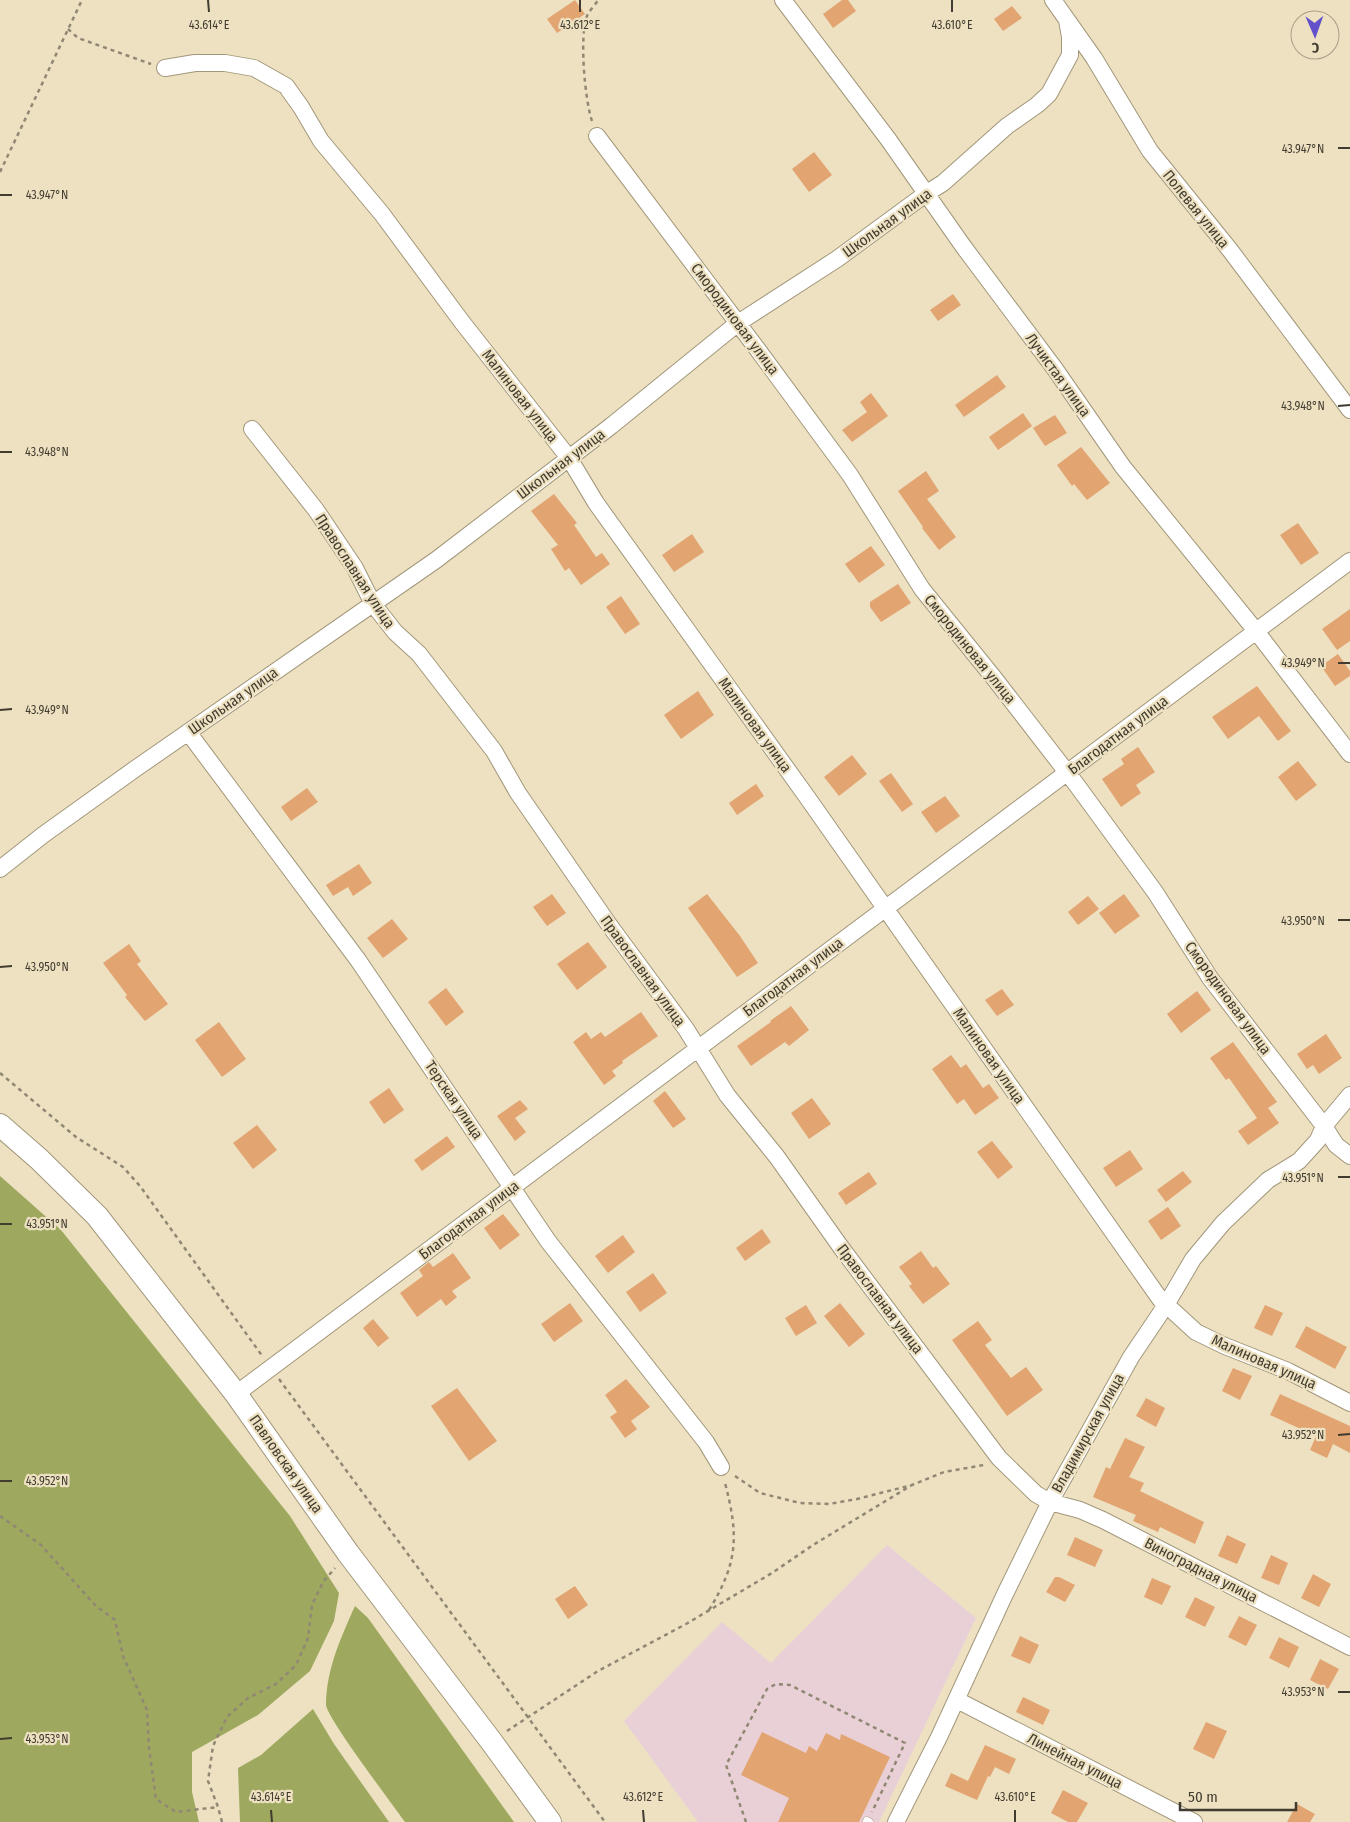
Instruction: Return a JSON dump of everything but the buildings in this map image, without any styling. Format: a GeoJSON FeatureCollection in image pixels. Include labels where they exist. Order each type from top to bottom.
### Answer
{"type":"FeatureCollection","features":[{"type":"Feature","properties":{"kind":"street","name":"Лучистая улица"},"geometry":{"type":"LineString","coordinates":[[783,0],[877,123],[963,246],[1055,369],[1124,467],[1256,631],[1346,750],[1350,759]]}},
{"type":"Feature","properties":{"kind":"street","name":"Полевая улица"},"geometry":{"type":"LineString","coordinates":[[1053,0],[1094,58],[1150,151],[1230,250],[1350,410]]}},
{"type":"Feature","properties":{"kind":"street","name":"Школьная улица"},"geometry":{"type":"LineString","coordinates":[[0,869],[43,835],[188,732],[436,560],[569,458],[738,324],[837,259],[943,183],[1007,126],[1049,94],[1070,55],[1070,37],[1067,20]]}},
{"type":"Feature","properties":{"kind":"street","name":"Малиновая улица"},"geometry":{"type":"LineString","coordinates":[[165,68],[195,63],[225,63],[254,68],[286,86],[302,107],[321,141],[382,214],[462,322],[569,458],[596,503],[1160,1299],[1196,1332],[1225,1346],[1288,1371],[1350,1403]]}},
{"type":"Feature","properties":{"kind":"street","name":"Смородиновая улица"},"geometry":{"type":"LineString","coordinates":[[596,136],[850,475],[922,589],[1067,773],[1155,892],[1210,978],[1324,1126],[1336,1145],[1350,1156]]}},
{"type":"Feature","properties":{"kind":"street","name":"Православная улица"},"geometry":{"type":"LineString","coordinates":[[252,429],[316,510],[355,568],[373,604],[394,632],[419,654],[494,751],[518,793],[610,926],[698,1048],[727,1095],[777,1157],[840,1246],[999,1458],[1036,1494],[1050,1502]]}},
{"type":"Feature","properties":{"kind":"street","name":"Благодатная улица"},"geometry":{"type":"LineString","coordinates":[[236,1394],[1350,561]]}},
{"type":"Feature","properties":{"kind":"street","name":"Терская улица"},"geometry":{"type":"LineString","coordinates":[[188,732],[358,960],[548,1240],[706,1442],[721,1467]]}},
{"type":"Feature","properties":{"kind":"street","name":"Владимирская улица"},"geometry":{"type":"LineString","coordinates":[[896,1822],[1050,1502],[1131,1357],[1166,1305],[1193,1259],[1224,1223],[1268,1180],[1299,1161],[1318,1140],[1324,1126],[1350,1095]]}},
{"type":"Feature","properties":{"kind":"street","name":"Павловская улица"},"geometry":{"type":"LineString","coordinates":[[0,1125],[39,1159],[98,1216],[236,1394],[348,1553],[550,1822]]}},
{"type":"Feature","properties":{"kind":"street","name":"Виноградная улица"},"geometry":{"type":"LineString","coordinates":[[1050,1502],[1080,1510],[1103,1520],[1350,1647]]}},
{"type":"Feature","properties":{"kind":"street","name":"Линейная улица"},"geometry":{"type":"LineString","coordinates":[[956,1700],[1194,1822]]}},
{"type":"Feature","properties":{"kind":"path"},"geometry":{"type":"LineString","coordinates":[[0,172],[82,0]]}},
{"type":"Feature","properties":{"kind":"path"},"geometry":{"type":"LineString","coordinates":[[596,136],[589,113],[584,66],[584,45],[587,16],[598,0]]}},
{"type":"Feature","properties":{"kind":"path"},"geometry":{"type":"LineString","coordinates":[[68,29],[78,38],[165,68]]}},
{"type":"Feature","properties":{"kind":"path"},"geometry":{"type":"LineString","coordinates":[[0,1073],[76,1137],[124,1167],[140,1186],[271,1368],[605,1822]]}},
{"type":"Feature","properties":{"kind":"path"},"geometry":{"type":"LineString","coordinates":[[721,1467],[760,1494],[800,1503],[829,1504],[912,1485],[944,1472],[991,1464],[999,1458]]}},
{"type":"Feature","properties":{"kind":"path"},"geometry":{"type":"LineString","coordinates":[[708,1612],[720,1593],[730,1571],[735,1537],[733,1513],[721,1467]]}},
{"type":"Feature","properties":{"kind":"path"},"geometry":{"type":"LineString","coordinates":[[491,1741],[598,1671],[708,1612],[912,1485]]}},
{"type":"Feature","properties":{"kind":"path"},"geometry":{"type":"LineString","coordinates":[[0,1516],[41,1545],[96,1606],[115,1620],[123,1656],[147,1710],[149,1748],[156,1799],[176,1812],[218,1807]]}},
{"type":"Feature","properties":{"kind":"path"},"geometry":{"type":"LineString","coordinates":[[222,1822],[208,1781],[213,1746],[226,1717],[248,1698],[276,1684],[296,1665],[308,1638],[312,1605],[322,1582],[348,1553]]}},
{"type":"Feature","properties":{"kind":"path"},"geometry":{"type":"LineString","coordinates":[[746,1822],[726,1765],[767,1689],[776,1684],[790,1685],[905,1743],[868,1821]]}},
{"type":"Feature","properties":{"kind":"shaded area"},"geometry":{"type":"Polygon","coordinates":[[[887,1545],[976,1618],[879,1822],[698,1822],[624,1721],[722,1622],[771,1663],[887,1545]]]}},
{"type":"Feature","properties":{"kind":"green space"},"geometry":{"type":"Polygon","coordinates":[[[0,1176],[61,1230],[290,1516],[339,1593],[334,1621],[310,1671],[258,1715],[192,1752],[192,1792],[199,1822],[0,1822],[0,1176]]]}},
{"type":"Feature","properties":{"kind":"green space"},"geometry":{"type":"Polygon","coordinates":[[[355,1606],[368,1618],[514,1822],[405,1822],[348,1743],[326,1705],[331,1666],[355,1606]]]}},
{"type":"Feature","properties":{"kind":"green space"},"geometry":{"type":"Polygon","coordinates":[[[313,1709],[334,1744],[389,1822],[240,1822],[238,1768],[261,1755],[313,1709]]]}}]}
